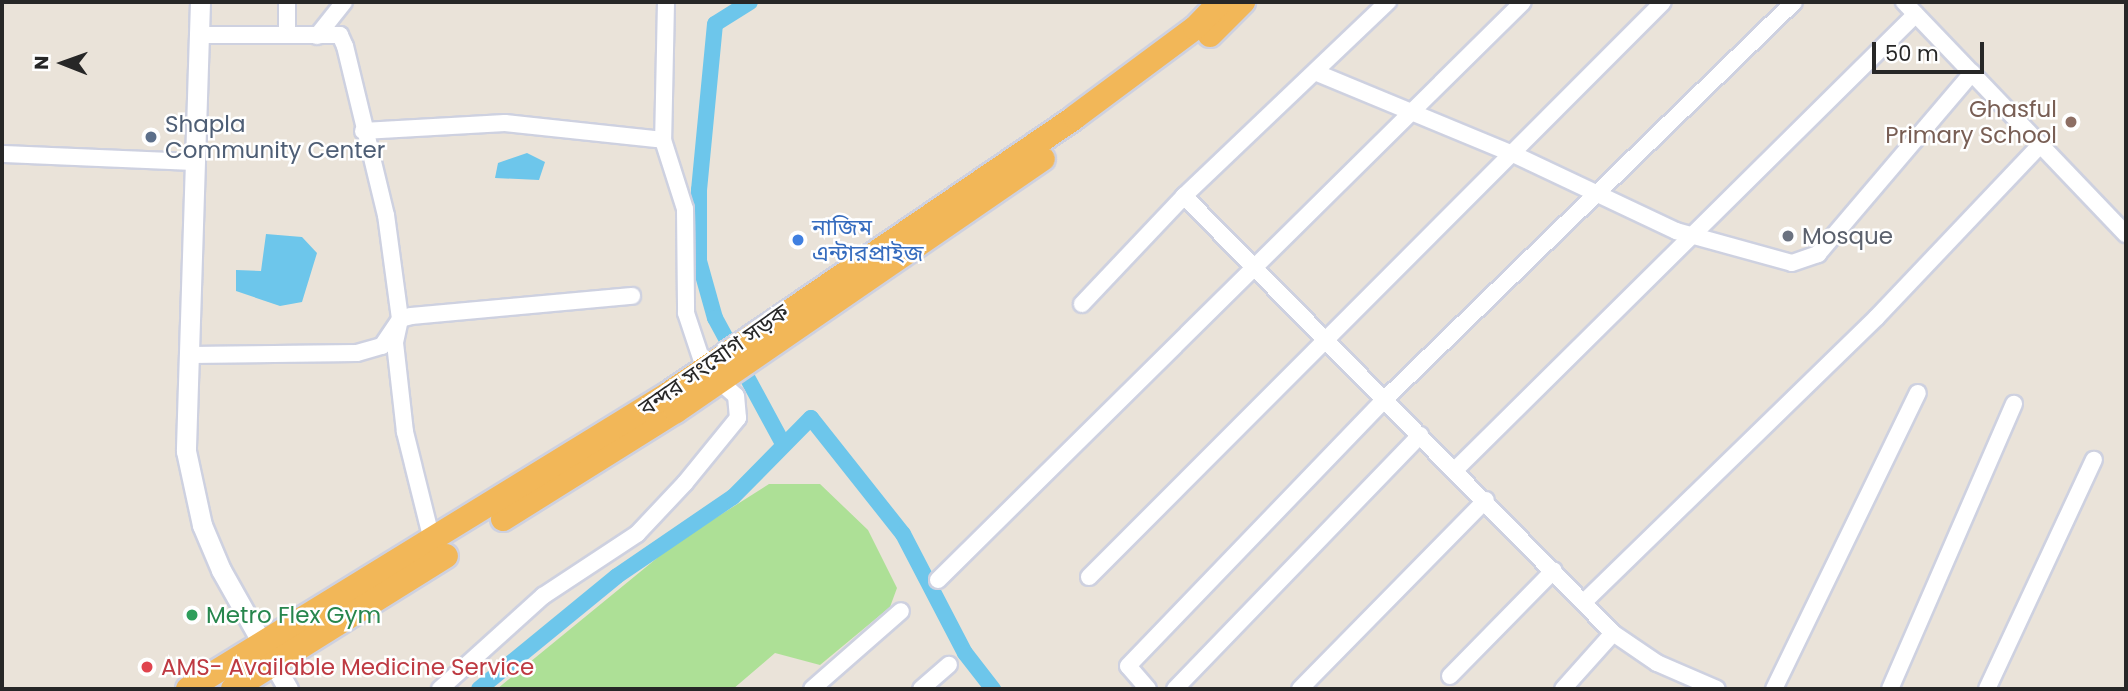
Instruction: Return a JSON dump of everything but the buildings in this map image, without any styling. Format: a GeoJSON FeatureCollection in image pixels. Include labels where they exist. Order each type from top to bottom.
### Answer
{"type":"FeatureCollection","features":[{"type":"Feature","properties":{"kind":"highway","name":"বন্দর সংযোগ সড়ক"},"geometry":{"type":"LineString","coordinates":[[233,689],[265,654],[433,544],[713,371],[763,336],[1074,138],[1187,53],[1225,2]]}},
{"type":"Feature","properties":{"kind":"highway","name":"বন্দর সংযোগ সড়ক"},"geometry":{"type":"LineString","coordinates":[[188,689],[265,654],[612,452],[713,371]]}},
{"type":"Feature","properties":{"kind":"street"},"geometry":{"type":"LineString","coordinates":[[200,2],[192,162],[190,484],[241,611],[289,689]]}},
{"type":"Feature","properties":{"kind":"street"},"geometry":{"type":"LineString","coordinates":[[287,2],[287,35]]}},
{"type":"Feature","properties":{"kind":"street"},"geometry":{"type":"LineString","coordinates":[[317,36],[344,2]]}},
{"type":"Feature","properties":{"kind":"street"},"geometry":{"type":"LineString","coordinates":[[1083,304],[1184,196],[1317,73],[1388,2]]}},
{"type":"Feature","properties":{"kind":"street"},"geometry":{"type":"LineString","coordinates":[[938,580],[1524,2]]}},
{"type":"Feature","properties":{"kind":"street"},"geometry":{"type":"LineString","coordinates":[[1089,576],[1323,337],[1513,154],[1663,2]]}},
{"type":"Feature","properties":{"kind":"street"},"geometry":{"type":"LineString","coordinates":[[1147,689],[1128,666],[1384,400],[1794,2]]}},
{"type":"Feature","properties":{"kind":"street"},"geometry":{"type":"LineString","coordinates":[[1904,2],[2126,234]]}},
{"type":"Feature","properties":{"kind":"street"},"geometry":{"type":"LineString","coordinates":[[440,689],[542,596],[637,534],[685,483],[738,418],[736,396],[713,371],[686,313],[685,209],[663,140],[666,3]]}},
{"type":"Feature","properties":{"kind":"street"},"geometry":{"type":"LineString","coordinates":[[1455,470],[1916,14]]}},
{"type":"Feature","properties":{"kind":"street"},"geometry":{"type":"LineString","coordinates":[[198,35],[340,35],[345,46],[363,131],[386,215],[400,319],[395,343],[405,432],[433,544]]}},
{"type":"Feature","properties":{"kind":"street"},"geometry":{"type":"LineString","coordinates":[[1317,73],[1513,154],[1692,237],[1774,262],[1818,254],[1972,73]]}},
{"type":"Feature","properties":{"kind":"street"},"geometry":{"type":"LineString","coordinates":[[363,131],[505,123],[663,140]]}},
{"type":"Feature","properties":{"kind":"street"},"geometry":{"type":"LineString","coordinates":[[1585,601],[1877,317],[2039,146]]}},
{"type":"Feature","properties":{"kind":"street"},"geometry":{"type":"LineString","coordinates":[[2,154],[192,162]]}},
{"type":"Feature","properties":{"kind":"street"},"geometry":{"type":"LineString","coordinates":[[1184,196],[1486,500],[1613,633],[1657,663],[1717,689]]}},
{"type":"Feature","properties":{"kind":"street"},"geometry":{"type":"LineString","coordinates":[[400,319],[632,296]]}},
{"type":"Feature","properties":{"kind":"street"},"geometry":{"type":"LineString","coordinates":[[191,355],[357,353],[382,346],[400,319]]}},
{"type":"Feature","properties":{"kind":"street"},"geometry":{"type":"LineString","coordinates":[[1774,689],[1918,393]]}},
{"type":"Feature","properties":{"kind":"street"},"geometry":{"type":"LineString","coordinates":[[1890,689],[2014,404]]}},
{"type":"Feature","properties":{"kind":"street"},"geometry":{"type":"LineString","coordinates":[[1175,689],[1420,435]]}},
{"type":"Feature","properties":{"kind":"street"},"geometry":{"type":"LineString","coordinates":[[1987,689],[2094,460]]}},
{"type":"Feature","properties":{"kind":"street"},"geometry":{"type":"LineString","coordinates":[[1300,689],[1486,500]]}},
{"type":"Feature","properties":{"kind":"street"},"geometry":{"type":"LineString","coordinates":[[1450,676],[1554,570]]}},
{"type":"Feature","properties":{"kind":"street"},"geometry":{"type":"LineString","coordinates":[[812,689],[901,611]]}},
{"type":"Feature","properties":{"kind":"street"},"geometry":{"type":"LineString","coordinates":[[1563,689],[1613,633]]}},
{"type":"Feature","properties":{"kind":"street"},"geometry":{"type":"LineString","coordinates":[[921,689],[948,665]]}},
{"type":"Feature","properties":{"kind":"green space"},"geometry":{"type":"Polygon","coordinates":[[[769,484],[820,484],[868,530],[897,588],[890,607],[820,665],[775,653],[733,689],[497,689],[673,545],[769,484]]]}},
{"type":"Feature","properties":{"kind":"water"},"geometry":{"type":"Polygon","coordinates":[[[527,153],[545,162],[539,180],[495,178],[498,163],[527,153]]]}},
{"type":"Feature","properties":{"kind":"water"},"geometry":{"type":"Polygon","coordinates":[[[266,234],[302,237],[317,253],[302,302],[280,306],[236,291],[236,270],[261,271],[266,234]]]}},
{"type":"Feature","properties":{"kind":"waterway"},"geometry":{"type":"LineString","coordinates":[[750,2],[715,24],[699,190],[699,261],[715,318],[783,444]]}},
{"type":"Feature","properties":{"kind":"waterway"},"geometry":{"type":"LineString","coordinates":[[479,689],[617,576],[733,497],[811,418],[903,534],[965,653],[993,689]]}},
{"type":"Feature","properties":{"kind":"place","name":"Ghasful Primary School"},"geometry":{"type":"Point","coordinates":[2071,122]}},
{"type":"Feature","properties":{"kind":"place","name":"Shapla Community Center"},"geometry":{"type":"Point","coordinates":[151,137]}},
{"type":"Feature","properties":{"kind":"place","name":"Mosque"},"geometry":{"type":"Point","coordinates":[1788,236]}},
{"type":"Feature","properties":{"kind":"place","name":"নাজিম এন্টারপ্রাইজ"},"geometry":{"type":"Point","coordinates":[798,240]}},
{"type":"Feature","properties":{"kind":"place","name":"Metro Flex Gym"},"geometry":{"type":"Point","coordinates":[192,615]}},
{"type":"Feature","properties":{"kind":"place","name":"AMS- Available Medicine Service"},"geometry":{"type":"Point","coordinates":[147,667]}}]}
